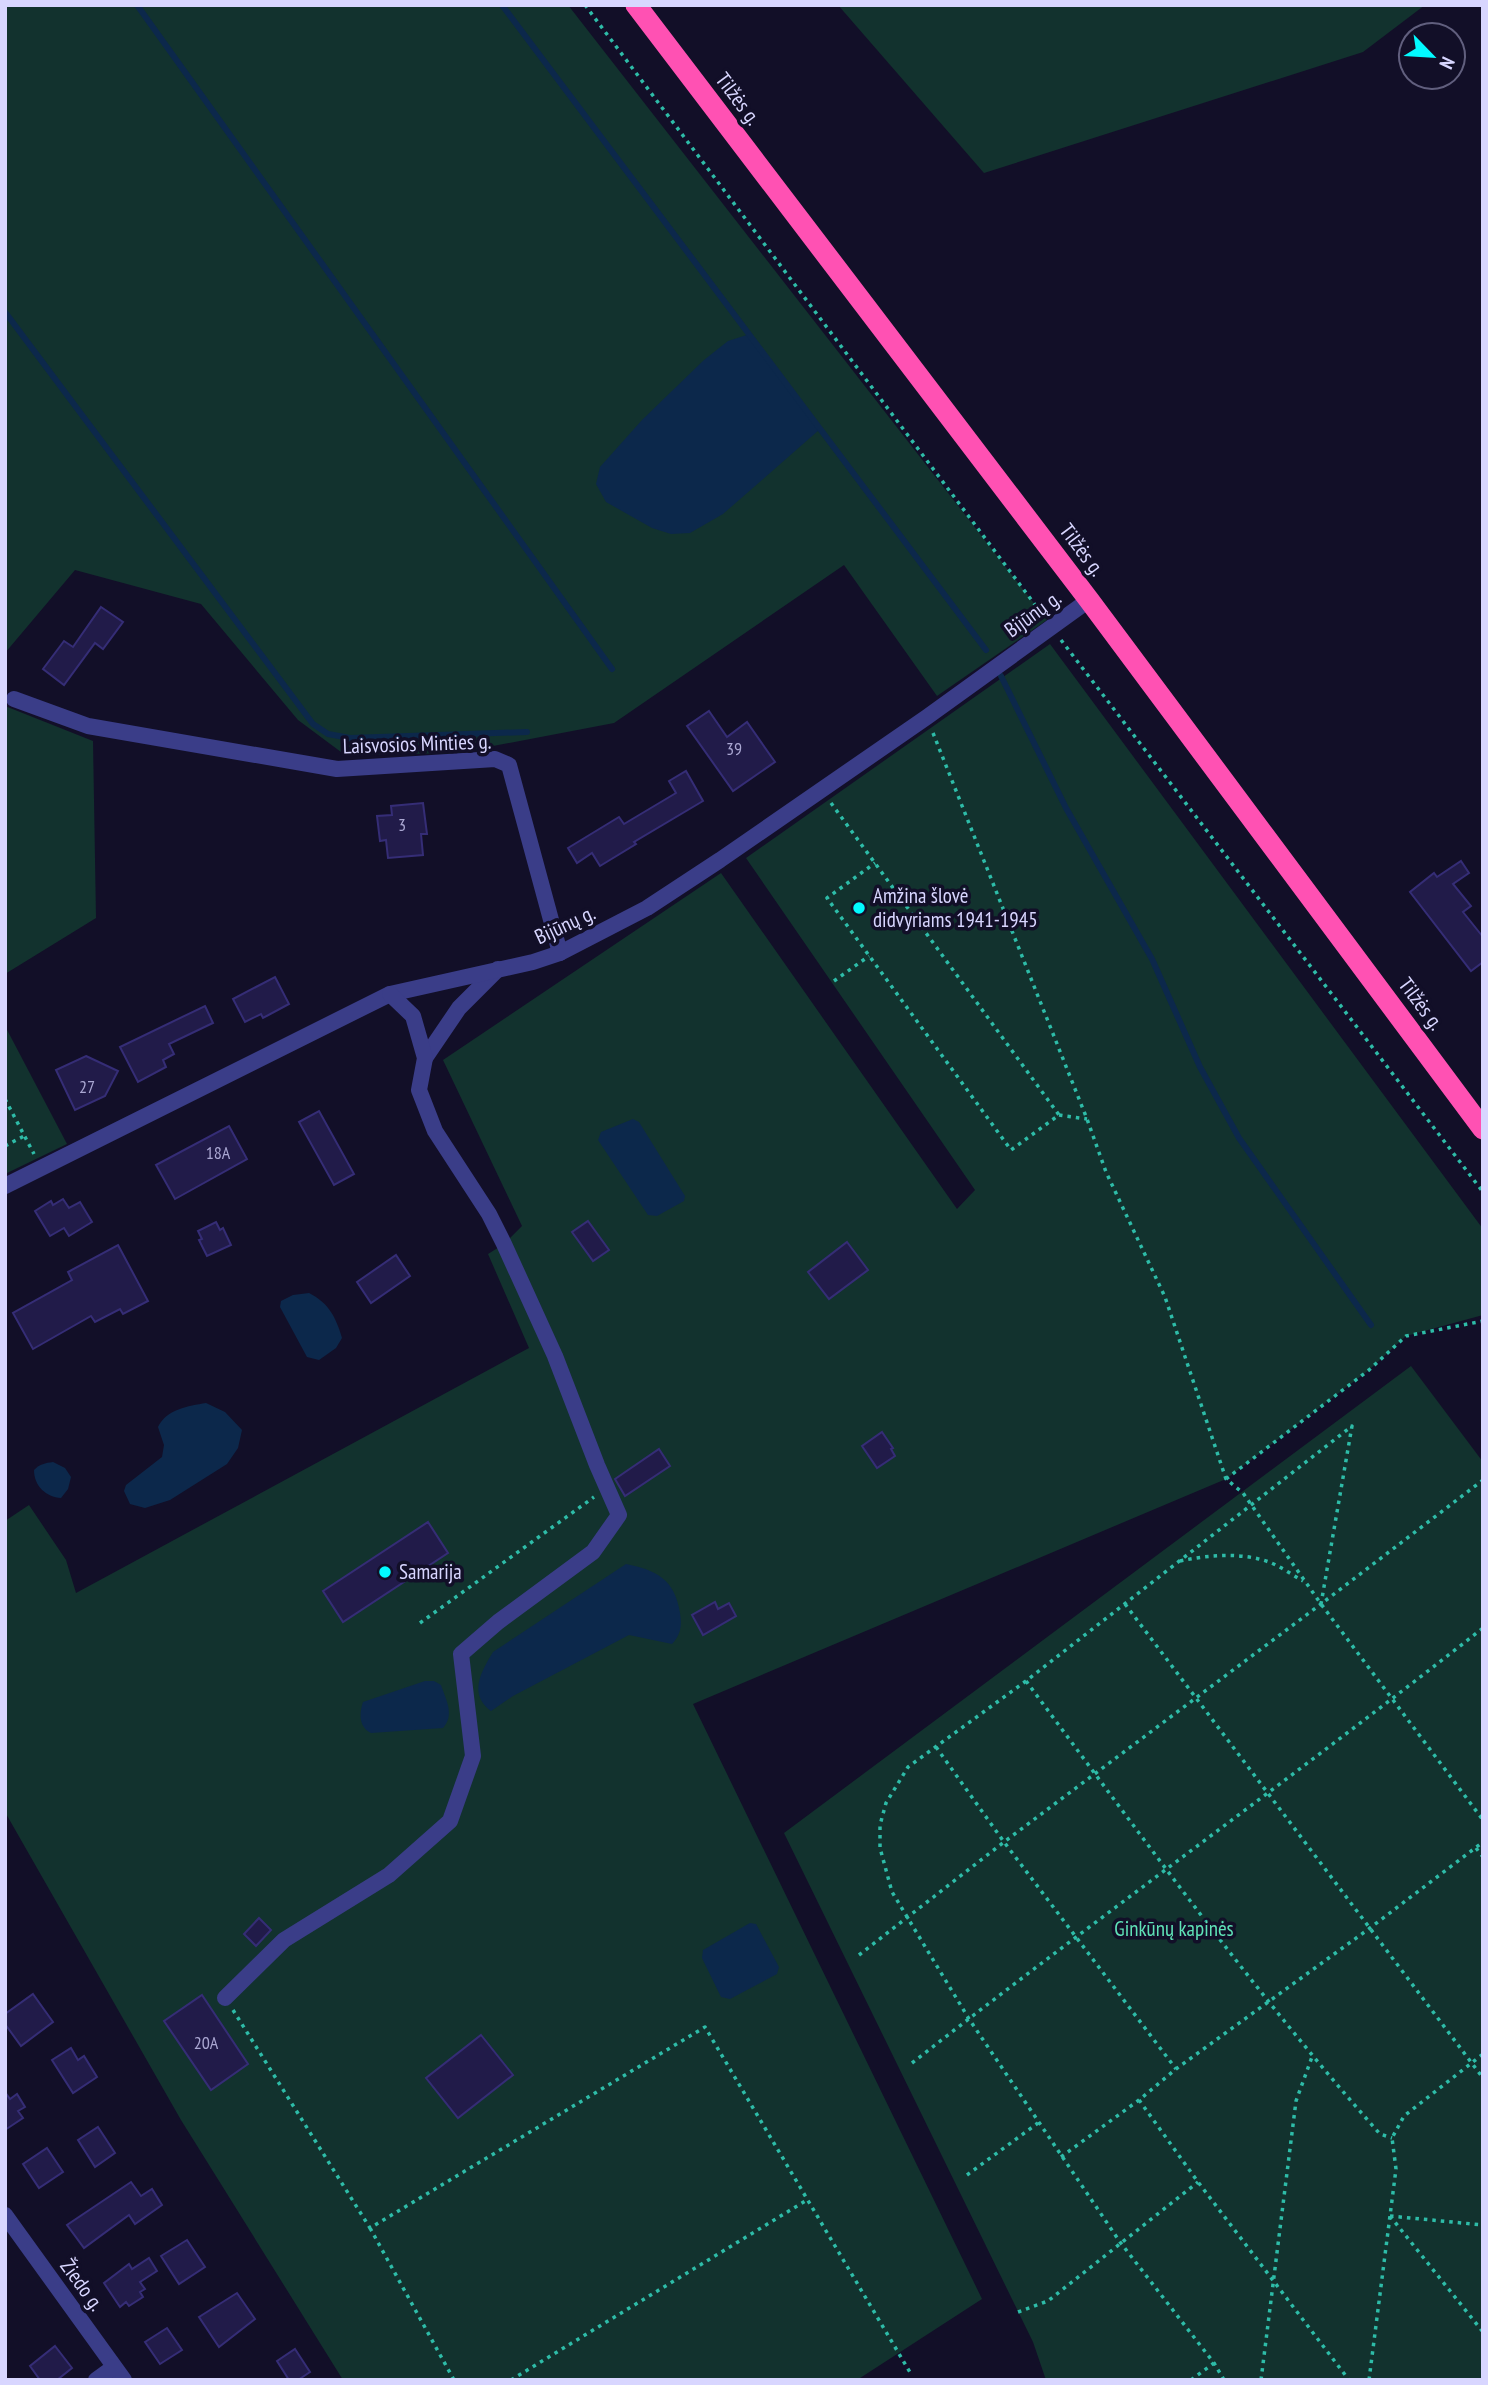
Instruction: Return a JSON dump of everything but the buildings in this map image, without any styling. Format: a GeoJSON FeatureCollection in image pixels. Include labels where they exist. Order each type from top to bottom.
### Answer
{"type":"FeatureCollection","features":[{"type":"Feature","properties":{"kind":"highway","name":"Tilžės g."},"geometry":{"type":"LineString","coordinates":[[636,5],[1089,600],[1483,1129]]}},
{"type":"Feature","properties":{"kind":"street","name":"Bijūnų g."},"geometry":{"type":"LineString","coordinates":[[5,1186],[390,994],[533,962],[560,953],[647,908],[927,717],[1089,600]]}},
{"type":"Feature","properties":{"kind":"street","name":"Laisvosios Minties g."},"geometry":{"type":"LineString","coordinates":[[14,699],[88,726],[337,769],[495,759],[509,765],[560,953]]}},
{"type":"Feature","properties":{"kind":"street"},"geometry":{"type":"LineString","coordinates":[[225,1998],[284,1940],[389,1875],[450,1821],[473,1756],[461,1654],[498,1622],[593,1552],[619,1515],[555,1356],[504,1244],[489,1214],[435,1131],[419,1090],[425,1058],[459,1008],[498,969]]}},
{"type":"Feature","properties":{"kind":"street"},"geometry":{"type":"LineString","coordinates":[[390,994],[413,1016],[425,1058]]}},
{"type":"Feature","properties":{"kind":"street","name":"Žiedo g."},"geometry":{"type":"LineString","coordinates":[[5,2215],[124,2380]]}},
{"type":"Feature","properties":{"kind":"street"},"geometry":{"type":"LineString","coordinates":[[96,2380],[114,2367]]}},
{"type":"Feature","properties":{"kind":"path"},"geometry":{"type":"LineString","coordinates":[[585,5],[1052,627],[1483,1192]]}},
{"type":"Feature","properties":{"kind":"path"},"geometry":{"type":"LineString","coordinates":[[927,717],[1106,1172],[1165,1297],[1226,1479],[1243,1493],[1391,1700],[1483,1820]]}},
{"type":"Feature","properties":{"kind":"path"},"geometry":{"type":"LineString","coordinates":[[822,789],[1059,1115]]}},
{"type":"Feature","properties":{"kind":"path"},"geometry":{"type":"LineString","coordinates":[[876,863],[827,898],[1011,1150],[1059,1115],[1087,1119]]}},
{"type":"Feature","properties":{"kind":"path"},"geometry":{"type":"LineString","coordinates":[[834,981],[869,956]]}},
{"type":"Feature","properties":{"kind":"path"},"geometry":{"type":"LineString","coordinates":[[5,1099],[41,1168]]}},
{"type":"Feature","properties":{"kind":"path"},"geometry":{"type":"LineString","coordinates":[[5,1146],[24,1136]]}},
{"type":"Feature","properties":{"kind":"path"},"geometry":{"type":"LineString","coordinates":[[1226,1479],[1369,1370],[1406,1336],[1483,1321]]}},
{"type":"Feature","properties":{"kind":"path"},"geometry":{"type":"LineString","coordinates":[[1224,2380],[1060,2157],[969,2018],[892,1892],[880,1848],[880,1825],[886,1803],[908,1767],[1026,1681],[1352,1426],[1321,1604]]}},
{"type":"Feature","properties":{"kind":"path"},"geometry":{"type":"LineString","coordinates":[[859,1955],[1483,1480]]}},
{"type":"Feature","properties":{"kind":"path"},"geometry":{"type":"LineString","coordinates":[[420,1623],[607,1488]]}},
{"type":"Feature","properties":{"kind":"path"},"geometry":{"type":"LineString","coordinates":[[1179,1562],[1200,1557],[1237,1556],[1269,1562],[1305,1582]]}},
{"type":"Feature","properties":{"kind":"path"},"geometry":{"type":"LineString","coordinates":[[1125,1604],[1483,2078]]}},
{"type":"Feature","properties":{"kind":"path"},"geometry":{"type":"LineString","coordinates":[[912,2063],[1076,1935],[1483,1628]]}},
{"type":"Feature","properties":{"kind":"path"},"geometry":{"type":"LineString","coordinates":[[1026,1681],[1165,1869],[1312,2057],[1380,2134],[1392,2138]]}},
{"type":"Feature","properties":{"kind":"path"},"geometry":{"type":"LineString","coordinates":[[936,1747],[1004,1842],[1176,2069]]}},
{"type":"Feature","properties":{"kind":"path"},"geometry":{"type":"LineString","coordinates":[[1060,2157],[1483,1842]]}},
{"type":"Feature","properties":{"kind":"path"},"geometry":{"type":"LineString","coordinates":[[1476,1848],[1483,1857]]}},
{"type":"Feature","properties":{"kind":"path"},"geometry":{"type":"LineString","coordinates":[[225,1998],[370,2228],[454,2380]]}},
{"type":"Feature","properties":{"kind":"path"},"geometry":{"type":"LineString","coordinates":[[370,2228],[705,2027],[911,2374]]}},
{"type":"Feature","properties":{"kind":"path"},"geometry":{"type":"LineString","coordinates":[[1369,2380],[1396,2169],[1392,2138],[1404,2116],[1483,2054]]}},
{"type":"Feature","properties":{"kind":"path"},"geometry":{"type":"LineString","coordinates":[[1261,2380],[1296,2101],[1312,2057]]}},
{"type":"Feature","properties":{"kind":"path"},"geometry":{"type":"LineString","coordinates":[[1139,2100],[1274,2284],[1349,2380]]}},
{"type":"Feature","properties":{"kind":"path"},"geometry":{"type":"LineString","coordinates":[[967,2175],[1038,2123]]}},
{"type":"Feature","properties":{"kind":"path"},"geometry":{"type":"LineString","coordinates":[[1018,2312],[1048,2301],[1198,2182]]}},
{"type":"Feature","properties":{"kind":"path"},"geometry":{"type":"LineString","coordinates":[[510,2380],[807,2200]]}},
{"type":"Feature","properties":{"kind":"path"},"geometry":{"type":"LineString","coordinates":[[1390,2216],[1483,2225]]}},
{"type":"Feature","properties":{"kind":"path"},"geometry":{"type":"LineString","coordinates":[[1390,2216],[1483,2332]]}},
{"type":"Feature","properties":{"kind":"path"},"geometry":{"type":"LineString","coordinates":[[1191,2380],[1214,2363]]}},
{"type":"Feature","properties":{"kind":"green space"},"geometry":{"type":"Polygon","coordinates":[[[5,5],[568,5],[1047,620],[937,696],[844,565],[614,723],[456,753],[345,755],[298,720],[201,604],[75,570],[5,653],[5,5]]]}},
{"type":"Feature","properties":{"kind":"green space"},"geometry":{"type":"Polygon","coordinates":[[[838,5],[1425,5],[1404,21],[1397,21],[1397,26],[1363,52],[984,173],[838,5]]]}},
{"type":"Feature","properties":{"kind":"green space"},"geometry":{"type":"Polygon","coordinates":[[[1050,644],[1483,1229],[1483,1315],[1406,1336],[1369,1370],[1226,1479],[693,1704],[982,2299],[857,2380],[343,2380],[181,2120],[5,1812],[5,1521],[29,1505],[66,1560],[76,1593],[529,1348],[488,1254],[504,1244],[522,1226],[443,1060],[721,873],[957,1209],[975,1190],[746,858],[1050,644]]]}},
{"type":"Feature","properties":{"kind":"green space"},"geometry":{"type":"Polygon","coordinates":[[[5,706],[93,741],[96,918],[5,974],[5,706]]]}},
{"type":"Feature","properties":{"kind":"green space"},"geometry":{"type":"Polygon","coordinates":[[[5,1026],[67,1144],[5,1174],[5,1026]]]}},
{"type":"Feature","properties":{"kind":"green space","name":"Ginkūnų kapinės"},"geometry":{"type":"Polygon","coordinates":[[[1411,1366],[1483,1462],[1483,2380],[1046,2380],[1033,2342],[784,1833],[1411,1366]]]}},
{"type":"Feature","properties":{"kind":"water"},"geometry":{"type":"Polygon","coordinates":[[[750,334],[819,430],[723,514],[690,533],[671,534],[652,528],[606,502],[596,484],[600,467],[642,420],[704,360],[728,341],[750,334]]]}},
{"type":"Feature","properties":{"kind":"water"},"geometry":{"type":"Polygon","coordinates":[[[633,1119],[639,1122],[685,1196],[684,1201],[657,1216],[648,1215],[598,1140],[601,1132],[633,1119]]]}},
{"type":"Feature","properties":{"kind":"water"},"geometry":{"type":"Polygon","coordinates":[[[309,1293],[322,1301],[331,1312],[342,1338],[336,1348],[319,1360],[307,1357],[280,1307],[281,1301],[293,1295],[309,1293]]]}},
{"type":"Feature","properties":{"kind":"water"},"geometry":{"type":"Polygon","coordinates":[[[206,1403],[225,1412],[242,1430],[238,1448],[227,1464],[170,1500],[145,1508],[130,1504],[124,1491],[126,1485],[162,1457],[164,1445],[158,1427],[162,1421],[179,1409],[206,1403]]]}},
{"type":"Feature","properties":{"kind":"water"},"geometry":{"type":"Polygon","coordinates":[[[53,1462],[65,1468],[71,1477],[68,1489],[61,1498],[42,1490],[36,1481],[34,1470],[45,1463],[53,1462]]]}},
{"type":"Feature","properties":{"kind":"water"},"geometry":{"type":"Polygon","coordinates":[[[626,1564],[655,1573],[663,1578],[674,1592],[681,1626],[672,1644],[629,1635],[513,1696],[491,1711],[484,1704],[478,1690],[484,1667],[493,1652],[626,1564]]]}},
{"type":"Feature","properties":{"kind":"water"},"geometry":{"type":"Polygon","coordinates":[[[425,1681],[434,1681],[441,1685],[449,1713],[443,1728],[371,1733],[364,1727],[361,1716],[363,1702],[425,1681]]]}},
{"type":"Feature","properties":{"kind":"water"},"geometry":{"type":"Polygon","coordinates":[[[750,1923],[756,1924],[779,1967],[777,1974],[730,1999],[721,1997],[702,1958],[703,1950],[750,1923]]]}},
{"type":"Feature","properties":{"kind":"waterway"},"geometry":{"type":"LineString","coordinates":[[137,5],[612,669]]}},
{"type":"Feature","properties":{"kind":"waterway"},"geometry":{"type":"LineString","coordinates":[[502,5],[986,650]]}},
{"type":"Feature","properties":{"kind":"waterway"},"geometry":{"type":"LineString","coordinates":[[5,312],[313,724],[328,734],[350,738],[527,732]]}},
{"type":"Feature","properties":{"kind":"waterway"},"geometry":{"type":"LineString","coordinates":[[1001,676],[1066,808],[1152,959],[1200,1067],[1239,1138],[1371,1325]]}},
{"type":"Feature","properties":{"kind":"place","name":"Amžina šlovė didvyriams 1941-1945"},"geometry":{"type":"Point","coordinates":[859,908]}},
{"type":"Feature","properties":{"kind":"place","name":"Samarija"},"geometry":{"type":"Point","coordinates":[385,1572]}}]}
